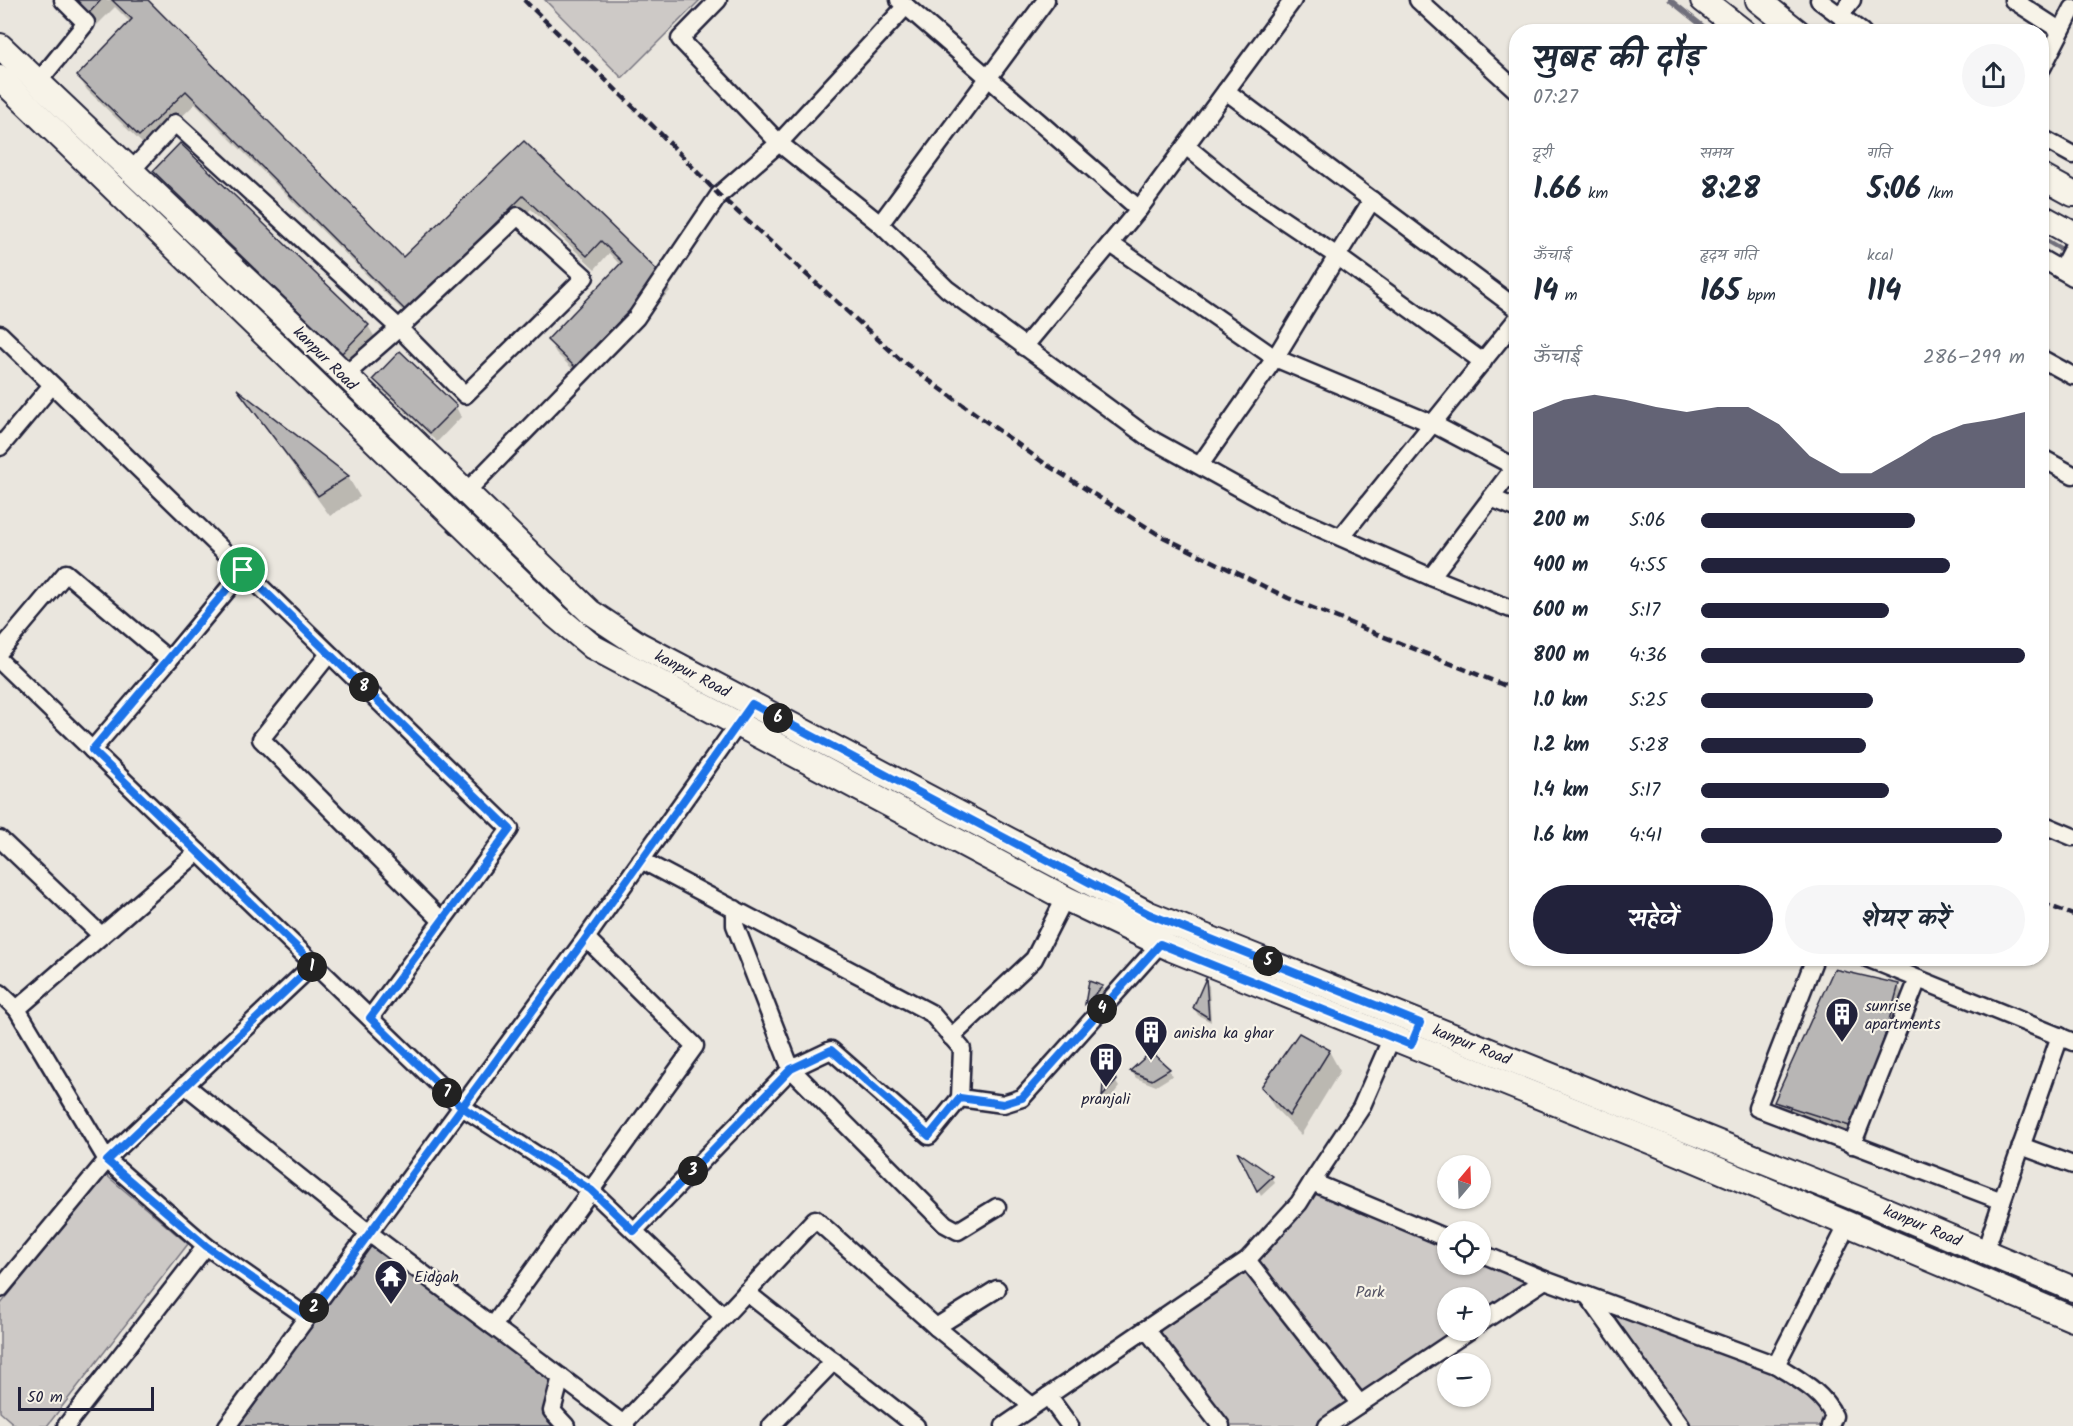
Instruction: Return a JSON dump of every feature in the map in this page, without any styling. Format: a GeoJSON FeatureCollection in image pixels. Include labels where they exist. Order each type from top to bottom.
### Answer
{"type":"FeatureCollection","features":[{"type":"Feature","properties":{"kind":"street"},"geometry":{"type":"LineString","coordinates":[[38,82],[86,23],[63,0]]}},
{"type":"Feature","properties":{"kind":"street"},"geometry":{"type":"LineString","coordinates":[[718,0],[680,39],[779,143],[880,224],[947,289],[1149,438],[1285,513],[1509,608]]}},
{"type":"Feature","properties":{"kind":"street"},"geometry":{"type":"LineString","coordinates":[[880,224],[1046,0]]}},
{"type":"Feature","properties":{"kind":"street"},"geometry":{"type":"LineString","coordinates":[[1024,347],[1139,209],[1293,0]]}},
{"type":"Feature","properties":{"kind":"street"},"geometry":{"type":"LineString","coordinates":[[1418,0],[1509,84]]}},
{"type":"Feature","properties":{"kind":"street"},"geometry":{"type":"LineString","coordinates":[[1703,0],[1734,24]]}},
{"type":"Feature","properties":{"kind":"street"},"geometry":{"type":"LineString","coordinates":[[1758,0],[1788,24]]}},
{"type":"Feature","properties":{"kind":"street"},"geometry":{"type":"LineString","coordinates":[[1819,0],[1852,24]]}},
{"type":"Feature","properties":{"kind":"street"},"geometry":{"type":"LineString","coordinates":[[1840,15],[1852,0]]}},
{"type":"Feature","properties":{"kind":"street"},"geometry":{"type":"LineString","coordinates":[[2013,0],[2061,31]]}},
{"type":"Feature","properties":{"kind":"street"},"geometry":{"type":"LineString","coordinates":[[466,492],[636,318],[719,195],[779,143],[902,3],[1139,209]]}},
{"type":"Feature","properties":{"kind":"street"},"geometry":{"type":"LineString","coordinates":[[2049,54],[2073,8]]}},
{"type":"Feature","properties":{"kind":"street","name":"kanpur Road"},"geometry":{"type":"LineString","coordinates":[[0,46],[590,612],[638,644],[1149,914],[1878,1207],[2073,1289]]}},
{"type":"Feature","properties":{"kind":"street"},"geometry":{"type":"LineString","coordinates":[[0,78],[555,615],[593,647],[1065,898],[1160,944],[1660,1145],[2073,1319]]}},
{"type":"Feature","properties":{"kind":"street"},"geometry":{"type":"LineString","coordinates":[[1226,91],[1509,303]]}},
{"type":"Feature","properties":{"kind":"street"},"geometry":{"type":"LineString","coordinates":[[131,171],[175,123],[399,328],[465,395],[585,277],[519,216],[399,328],[344,376]]}},
{"type":"Feature","properties":{"kind":"street"},"geometry":{"type":"LineString","coordinates":[[2049,142],[2073,155]]}},
{"type":"Feature","properties":{"kind":"street"},"geometry":{"type":"LineString","coordinates":[[1186,146],[1242,193],[1337,256],[1484,362]]}},
{"type":"Feature","properties":{"kind":"street"},"geometry":{"type":"LineString","coordinates":[[2049,181],[2073,194]]}},
{"type":"Feature","properties":{"kind":"street"},"geometry":{"type":"LineString","coordinates":[[1200,465],[1275,358],[1372,200]]}},
{"type":"Feature","properties":{"kind":"street"},"geometry":{"type":"LineString","coordinates":[[2049,221],[2073,234]]}},
{"type":"Feature","properties":{"kind":"street"},"geometry":{"type":"LineString","coordinates":[[1111,244],[1275,358],[1433,424],[1509,462]]}},
{"type":"Feature","properties":{"kind":"street"},"geometry":{"type":"LineString","coordinates":[[2049,263],[2067,274],[2073,247]]}},
{"type":"Feature","properties":{"kind":"street"},"geometry":{"type":"LineString","coordinates":[[1341,537],[1509,329]]}},
{"type":"Feature","properties":{"kind":"street"},"geometry":{"type":"LineString","coordinates":[[0,334],[510,829],[370,1018]]}},
{"type":"Feature","properties":{"kind":"street"},"geometry":{"type":"LineString","coordinates":[[295,364],[318,349]]}},
{"type":"Feature","properties":{"kind":"street"},"geometry":{"type":"LineString","coordinates":[[2049,363],[2073,376]]}},
{"type":"Feature","properties":{"kind":"street"},"geometry":{"type":"LineString","coordinates":[[0,447],[52,385]]}},
{"type":"Feature","properties":{"kind":"street"},"geometry":{"type":"LineString","coordinates":[[2049,462],[2073,475]]}},
{"type":"Feature","properties":{"kind":"street"},"geometry":{"type":"LineString","coordinates":[[1431,577],[1509,475]]}},
{"type":"Feature","properties":{"kind":"street"},"geometry":{"type":"LineString","coordinates":[[1491,498],[1509,505]]}},
{"type":"Feature","properties":{"kind":"street"},"geometry":{"type":"LineString","coordinates":[[92,750],[243,570]]}},
{"type":"Feature","properties":{"kind":"street"},"geometry":{"type":"LineString","coordinates":[[0,651],[66,573],[169,660]]}},
{"type":"Feature","properties":{"kind":"street"},"geometry":{"type":"LineString","coordinates":[[329,654],[261,739],[442,921]]}},
{"type":"Feature","properties":{"kind":"street"},"geometry":{"type":"LineString","coordinates":[[0,661],[462,1107],[591,1190],[723,1316]]}},
{"type":"Feature","properties":{"kind":"street"},"geometry":{"type":"LineString","coordinates":[[227,1426],[586,938],[752,704]]}},
{"type":"Feature","properties":{"kind":"street"},"geometry":{"type":"LineString","coordinates":[[2049,827],[2073,837]]}},
{"type":"Feature","properties":{"kind":"street"},"geometry":{"type":"LineString","coordinates":[[0,839],[101,935]]}},
{"type":"Feature","properties":{"kind":"street"},"geometry":{"type":"LineString","coordinates":[[17,1009],[198,852]]}},
{"type":"Feature","properties":{"kind":"street"},"geometry":{"type":"LineString","coordinates":[[634,1231],[791,1069],[831,1050],[929,1136],[960,1098],[962,1049],[931,1013],[641,860]]}},
{"type":"Feature","properties":{"kind":"street"},"geometry":{"type":"LineString","coordinates":[[951,1036],[1035,959],[1065,898]]}},
{"type":"Feature","properties":{"kind":"street"},"geometry":{"type":"LineString","coordinates":[[735,909],[735,925],[791,1069],[945,1224],[958,1231],[997,1207]]}},
{"type":"Feature","properties":{"kind":"street"},"geometry":{"type":"LineString","coordinates":[[493,1326],[695,1046],[586,938]]}},
{"type":"Feature","properties":{"kind":"street"},"geometry":{"type":"LineString","coordinates":[[960,1098],[1003,1104],[1022,1098],[1160,944]]}},
{"type":"Feature","properties":{"kind":"street"},"geometry":{"type":"LineString","coordinates":[[0,1289],[107,1161],[314,964]]}},
{"type":"Feature","properties":{"kind":"street"},"geometry":{"type":"LineString","coordinates":[[1812,966],[1757,1108],[2002,1201]]}},
{"type":"Feature","properties":{"kind":"street"},"geometry":{"type":"LineString","coordinates":[[1886,966],[2066,1039],[2021,1146],[1985,1252]]}},
{"type":"Feature","properties":{"kind":"street"},"geometry":{"type":"LineString","coordinates":[[1852,1145],[1918,979]]}},
{"type":"Feature","properties":{"kind":"street"},"geometry":{"type":"LineString","coordinates":[[1307,1003],[1317,981]]}},
{"type":"Feature","properties":{"kind":"street"},"geometry":{"type":"LineString","coordinates":[[0,993],[17,1009],[107,1161],[206,1246],[308,1317]]}},
{"type":"Feature","properties":{"kind":"street"},"geometry":{"type":"LineString","coordinates":[[1004,1426],[1247,1260],[1299,1203],[1401,1041],[1420,1023]]}},
{"type":"Feature","properties":{"kind":"street"},"geometry":{"type":"LineString","coordinates":[[185,1085],[369,1233],[624,1425],[815,1219],[936,1327],[1032,1406]]}},
{"type":"Feature","properties":{"kind":"street"},"geometry":{"type":"LineString","coordinates":[[2021,1146],[2073,1165]]}},
{"type":"Feature","properties":{"kind":"street"},"geometry":{"type":"LineString","coordinates":[[1312,1182],[1437,1234]]}},
{"type":"Feature","properties":{"kind":"street"},"geometry":{"type":"LineString","coordinates":[[1776,1365],[1848,1224]]}},
{"type":"Feature","properties":{"kind":"street"},"geometry":{"type":"LineString","coordinates":[[66,1426],[206,1246]]}},
{"type":"Feature","properties":{"kind":"street"},"geometry":{"type":"LineString","coordinates":[[1491,1258],[1545,1280],[1776,1365],[1815,1390],[1829,1405],[1835,1423]]}},
{"type":"Feature","properties":{"kind":"street"},"geometry":{"type":"LineString","coordinates":[[1247,1260],[1360,1404]]}},
{"type":"Feature","properties":{"kind":"street"},"geometry":{"type":"LineString","coordinates":[[1491,1316],[1545,1280]]}},
{"type":"Feature","properties":{"kind":"street"},"geometry":{"type":"LineString","coordinates":[[936,1327],[997,1289]]}},
{"type":"Feature","properties":{"kind":"street"},"geometry":{"type":"LineString","coordinates":[[746,1292],[916,1426]]}},
{"type":"Feature","properties":{"kind":"street"},"geometry":{"type":"LineString","coordinates":[[1588,1296],[1681,1426]]}},
{"type":"Feature","properties":{"kind":"street"},"geometry":{"type":"LineString","coordinates":[[1146,1329],[1221,1426]]}},
{"type":"Feature","properties":{"kind":"street"},"geometry":{"type":"LineString","coordinates":[[1327,1426],[1454,1341]]}},
{"type":"Feature","properties":{"kind":"street"},"geometry":{"type":"LineString","coordinates":[[771,1426],[834,1361]]}},
{"type":"Feature","properties":{"kind":"street"},"geometry":{"type":"LineString","coordinates":[[561,1377],[552,1411],[566,1426]]}},
{"type":"Feature","properties":{"kind":"street"},"geometry":{"type":"LineString","coordinates":[[1048,1396],[1070,1426]]}},
{"type":"Feature","properties":{"kind":"green space"},"geometry":{"type":"Polygon","coordinates":[[[545,0],[700,0],[622,78],[545,0]]]}},
{"type":"Feature","properties":{"kind":"green space"},"geometry":{"type":"Polygon","coordinates":[[[106,1175],[188,1244],[47,1426],[16,1426],[0,1412],[0,1305],[106,1175]]]}},
{"type":"Feature","properties":{"kind":"green space","name":"Park"},"geometry":{"type":"Polygon","coordinates":[[[1312,1182],[1437,1235],[1437,1275],[1491,1275],[1491,1257],[1545,1280],[1491,1316],[1491,1287],[1437,1287],[1437,1341],[1455,1341],[1327,1426],[1221,1426],[1146,1329],[1247,1260],[1312,1182]]]}},
{"type":"Feature","properties":{"kind":"green space"},"geometry":{"type":"Polygon","coordinates":[[[1602,1301],[1776,1365],[1834,1416],[1825,1426],[1686,1426],[1602,1301]]]}},
{"type":"Feature","properties":{"kind":"building"},"geometry":{"type":"Polygon","coordinates":[[[76,0],[101,0],[89,13],[76,0]]]}},
{"type":"Feature","properties":{"kind":"building"},"geometry":{"type":"Polygon","coordinates":[[[112,0],[148,0],[403,257],[524,141],[663,276],[575,367],[547,340],[622,262],[601,241],[587,256],[523,196],[407,312],[186,91],[139,136],[77,76],[132,19],[112,0]]]}},
{"type":"Feature","properties":{"kind":"building"},"geometry":{"type":"Polygon","coordinates":[[[180,143],[369,325],[342,353],[153,171],[180,143]]]}},
{"type":"Feature","properties":{"kind":"building"},"geometry":{"type":"Polygon","coordinates":[[[400,351],[457,406],[430,433],[373,379],[400,351]]]}},
{"type":"Feature","properties":{"kind":"building"},"geometry":{"type":"Polygon","coordinates":[[[237,389],[349,476],[318,496],[237,389]]]}},
{"type":"Feature","properties":{"kind":"building","name":"sunrise apartments"},"geometry":{"type":"Polygon","coordinates":[[[1834,969],[1899,984],[1859,1129],[1774,1102],[1834,969]]]}},
{"type":"Feature","properties":{"kind":"building"},"geometry":{"type":"Polygon","coordinates":[[[1206,978],[1209,1018],[1193,1008],[1206,978]]]}},
{"type":"Feature","properties":{"kind":"building"},"geometry":{"type":"Polygon","coordinates":[[[1089,981],[1103,986],[1085,1004],[1089,981]]]}},
{"type":"Feature","properties":{"kind":"building"},"geometry":{"type":"Polygon","coordinates":[[[1299,1033],[1330,1050],[1289,1116],[1261,1087],[1299,1033]]]}},
{"type":"Feature","properties":{"kind":"building","name":"anisha ka ghar"},"geometry":{"type":"Polygon","coordinates":[[[1151,1052],[1170,1069],[1152,1080],[1130,1071],[1151,1052]]]}},
{"type":"Feature","properties":{"kind":"building","name":"pranjali"},"geometry":{"type":"Polygon","coordinates":[[[1104,1070],[1117,1080],[1102,1097],[1104,1070]]]}},
{"type":"Feature","properties":{"kind":"building"},"geometry":{"type":"Polygon","coordinates":[[[1237,1151],[1273,1176],[1257,1191],[1237,1151]]]}},
{"type":"Feature","properties":{"kind":"building","name":"Eidgah"},"geometry":{"type":"Polygon","coordinates":[[[369,1233],[561,1377],[552,1411],[566,1426],[227,1426],[369,1233]]]}},
{"type":"Feature","properties":{"kind":"waterway"},"geometry":{"type":"LineString","coordinates":[[1670,0],[1700,24]]}},
{"type":"Feature","properties":{"kind":"waterway"},"geometry":{"type":"LineString","coordinates":[[2049,242],[2066,252]]}},
{"type":"Feature","properties":{"kind":"railway"},"geometry":{"type":"LineString","coordinates":[[524,0],[660,133],[719,195],[902,361],[1044,463],[1161,536],[1288,598],[1509,687]]}},
{"type":"Feature","properties":{"kind":"railway"},"geometry":{"type":"LineString","coordinates":[[2049,906],[2073,915]]}},
{"type":"Feature","properties":{"kind":"place","name":"sunrise apartments"},"geometry":{"type":"Point","coordinates":[1842,1043]}},
{"type":"Feature","properties":{"kind":"place","name":"anisha ka ghar"},"geometry":{"type":"Point","coordinates":[1151,1061]}},
{"type":"Feature","properties":{"kind":"place","name":"pranjali"},"geometry":{"type":"Point","coordinates":[1106,1088]}},
{"type":"Feature","properties":{"kind":"place","name":"Eidgah"},"geometry":{"type":"Point","coordinates":[391,1305]}},
{"type":"Feature","properties":{"kind":"route"},"geometry":{"type":"LineString","coordinates":[[243,570],[92,750],[314,964],[107,1161],[206,1246],[308,1317],[462,1107],[591,1190],[634,1231],[791,1069],[831,1050],[929,1136],[960,1098],[1003,1104],[1022,1098],[1160,944],[1411,1045],[1420,1023],[1149,914],[752,704],[586,938],[462,1107],[370,1018],[510,829],[243,570]]}}]}
